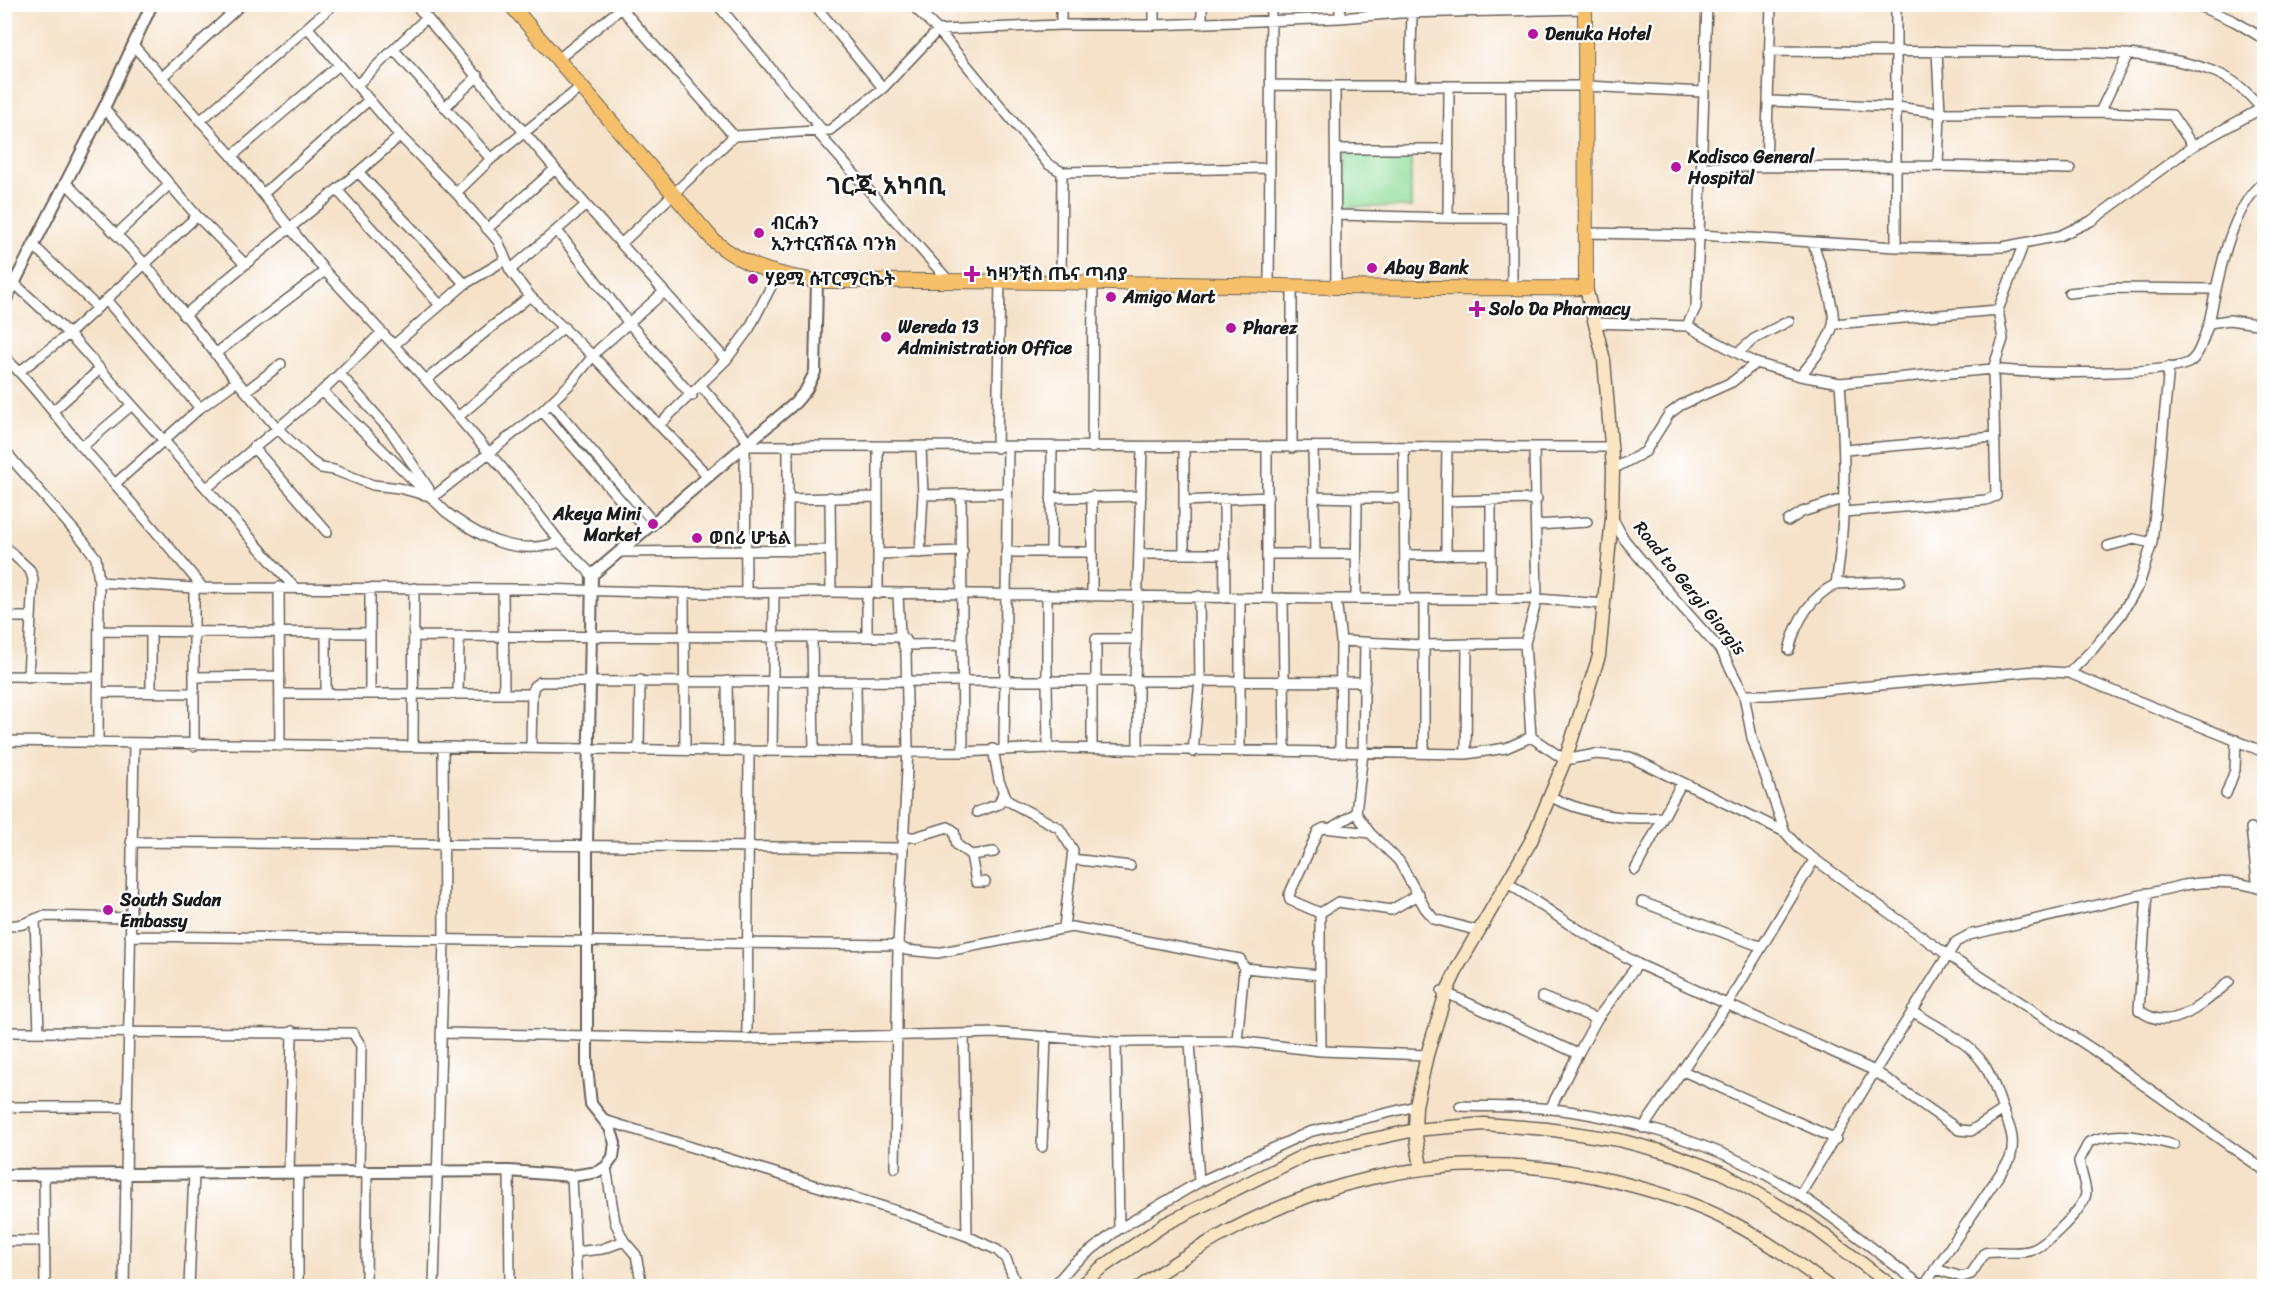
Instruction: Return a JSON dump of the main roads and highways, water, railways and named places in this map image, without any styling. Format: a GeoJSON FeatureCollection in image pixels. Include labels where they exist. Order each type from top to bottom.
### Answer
{"type":"FeatureCollection","features":[{"type":"Feature","properties":{"kind":"main road"},"geometry":{"type":"LineString","coordinates":[[510,4],[714,242],[738,261],[777,275],[817,281],[1093,281],[1512,289],[1586,288],[1585,7]]}},
{"type":"Feature","properties":{"kind":"main road","name":"Road to Gergi Giorgis"},"geometry":{"type":"LineString","coordinates":[[1415,1130],[1416,1106],[1444,992],[1508,883],[1551,797],[1599,656],[1612,517],[1613,469],[1604,360],[1586,288]]}},
{"type":"Feature","properties":{"kind":"main road"},"geometry":{"type":"LineString","coordinates":[[1080,1287],[1097,1271],[1165,1224],[1309,1153],[1415,1130],[1484,1124],[1547,1129],[1619,1140],[1672,1154],[1723,1173],[1808,1222],[1892,1287]]}},
{"type":"Feature","properties":{"kind":"main road"},"geometry":{"type":"LineString","coordinates":[[1415,1130],[1420,1168]]}},
{"type":"Feature","properties":{"kind":"main road"},"geometry":{"type":"LineString","coordinates":[[1142,1287],[1175,1262],[1218,1237],[1342,1185],[1420,1168],[1480,1164],[1529,1165],[1566,1169],[1647,1189],[1728,1220],[1770,1244],[1828,1287]]}},
{"type":"Feature","properties":{"kind":"place","name":"Denuka Hotel"},"geometry":{"type":"Point","coordinates":[1533,34]}},
{"type":"Feature","properties":{"kind":"place","name":"Kadisco General Hospital"},"geometry":{"type":"Point","coordinates":[1676,167]}},
{"type":"Feature","properties":{"kind":"place","name":"ብርሐን ኢንተርናሽናል ባንክ"},"geometry":{"type":"Point","coordinates":[759,233]}},
{"type":"Feature","properties":{"kind":"place","name":"Abay Bank"},"geometry":{"type":"Point","coordinates":[1372,268]}},
{"type":"Feature","properties":{"kind":"place","name":"ካዛንቺስ ጤና ጣብያ"},"geometry":{"type":"Point","coordinates":[972,274]}},
{"type":"Feature","properties":{"kind":"place","name":"ሃይሚ ሱፐርማርኬት"},"geometry":{"type":"Point","coordinates":[753,279]}},
{"type":"Feature","properties":{"kind":"place","name":"Amigo Mart"},"geometry":{"type":"Point","coordinates":[1111,297]}},
{"type":"Feature","properties":{"kind":"place","name":"Solo Da Pharmacy"},"geometry":{"type":"Point","coordinates":[1477,309]}},
{"type":"Feature","properties":{"kind":"place","name":"Pharez"},"geometry":{"type":"Point","coordinates":[1231,328]}},
{"type":"Feature","properties":{"kind":"place","name":"Wereda 13 Administration Office"},"geometry":{"type":"Point","coordinates":[886,337]}},
{"type":"Feature","properties":{"kind":"place","name":"Akeya Mini Market"},"geometry":{"type":"Point","coordinates":[653,524]}},
{"type":"Feature","properties":{"kind":"place","name":"ወበሪ ሆቴል"},"geometry":{"type":"Point","coordinates":[697,538]}},
{"type":"Feature","properties":{"kind":"place","name":"South Sudan Embassy"},"geometry":{"type":"Point","coordinates":[108,910]}},
{"type":"Feature","properties":{"kind":"district","name":"ገርጂ አካባቢ"},"geometry":{"type":"Point","coordinates":[886,186]}}]}
